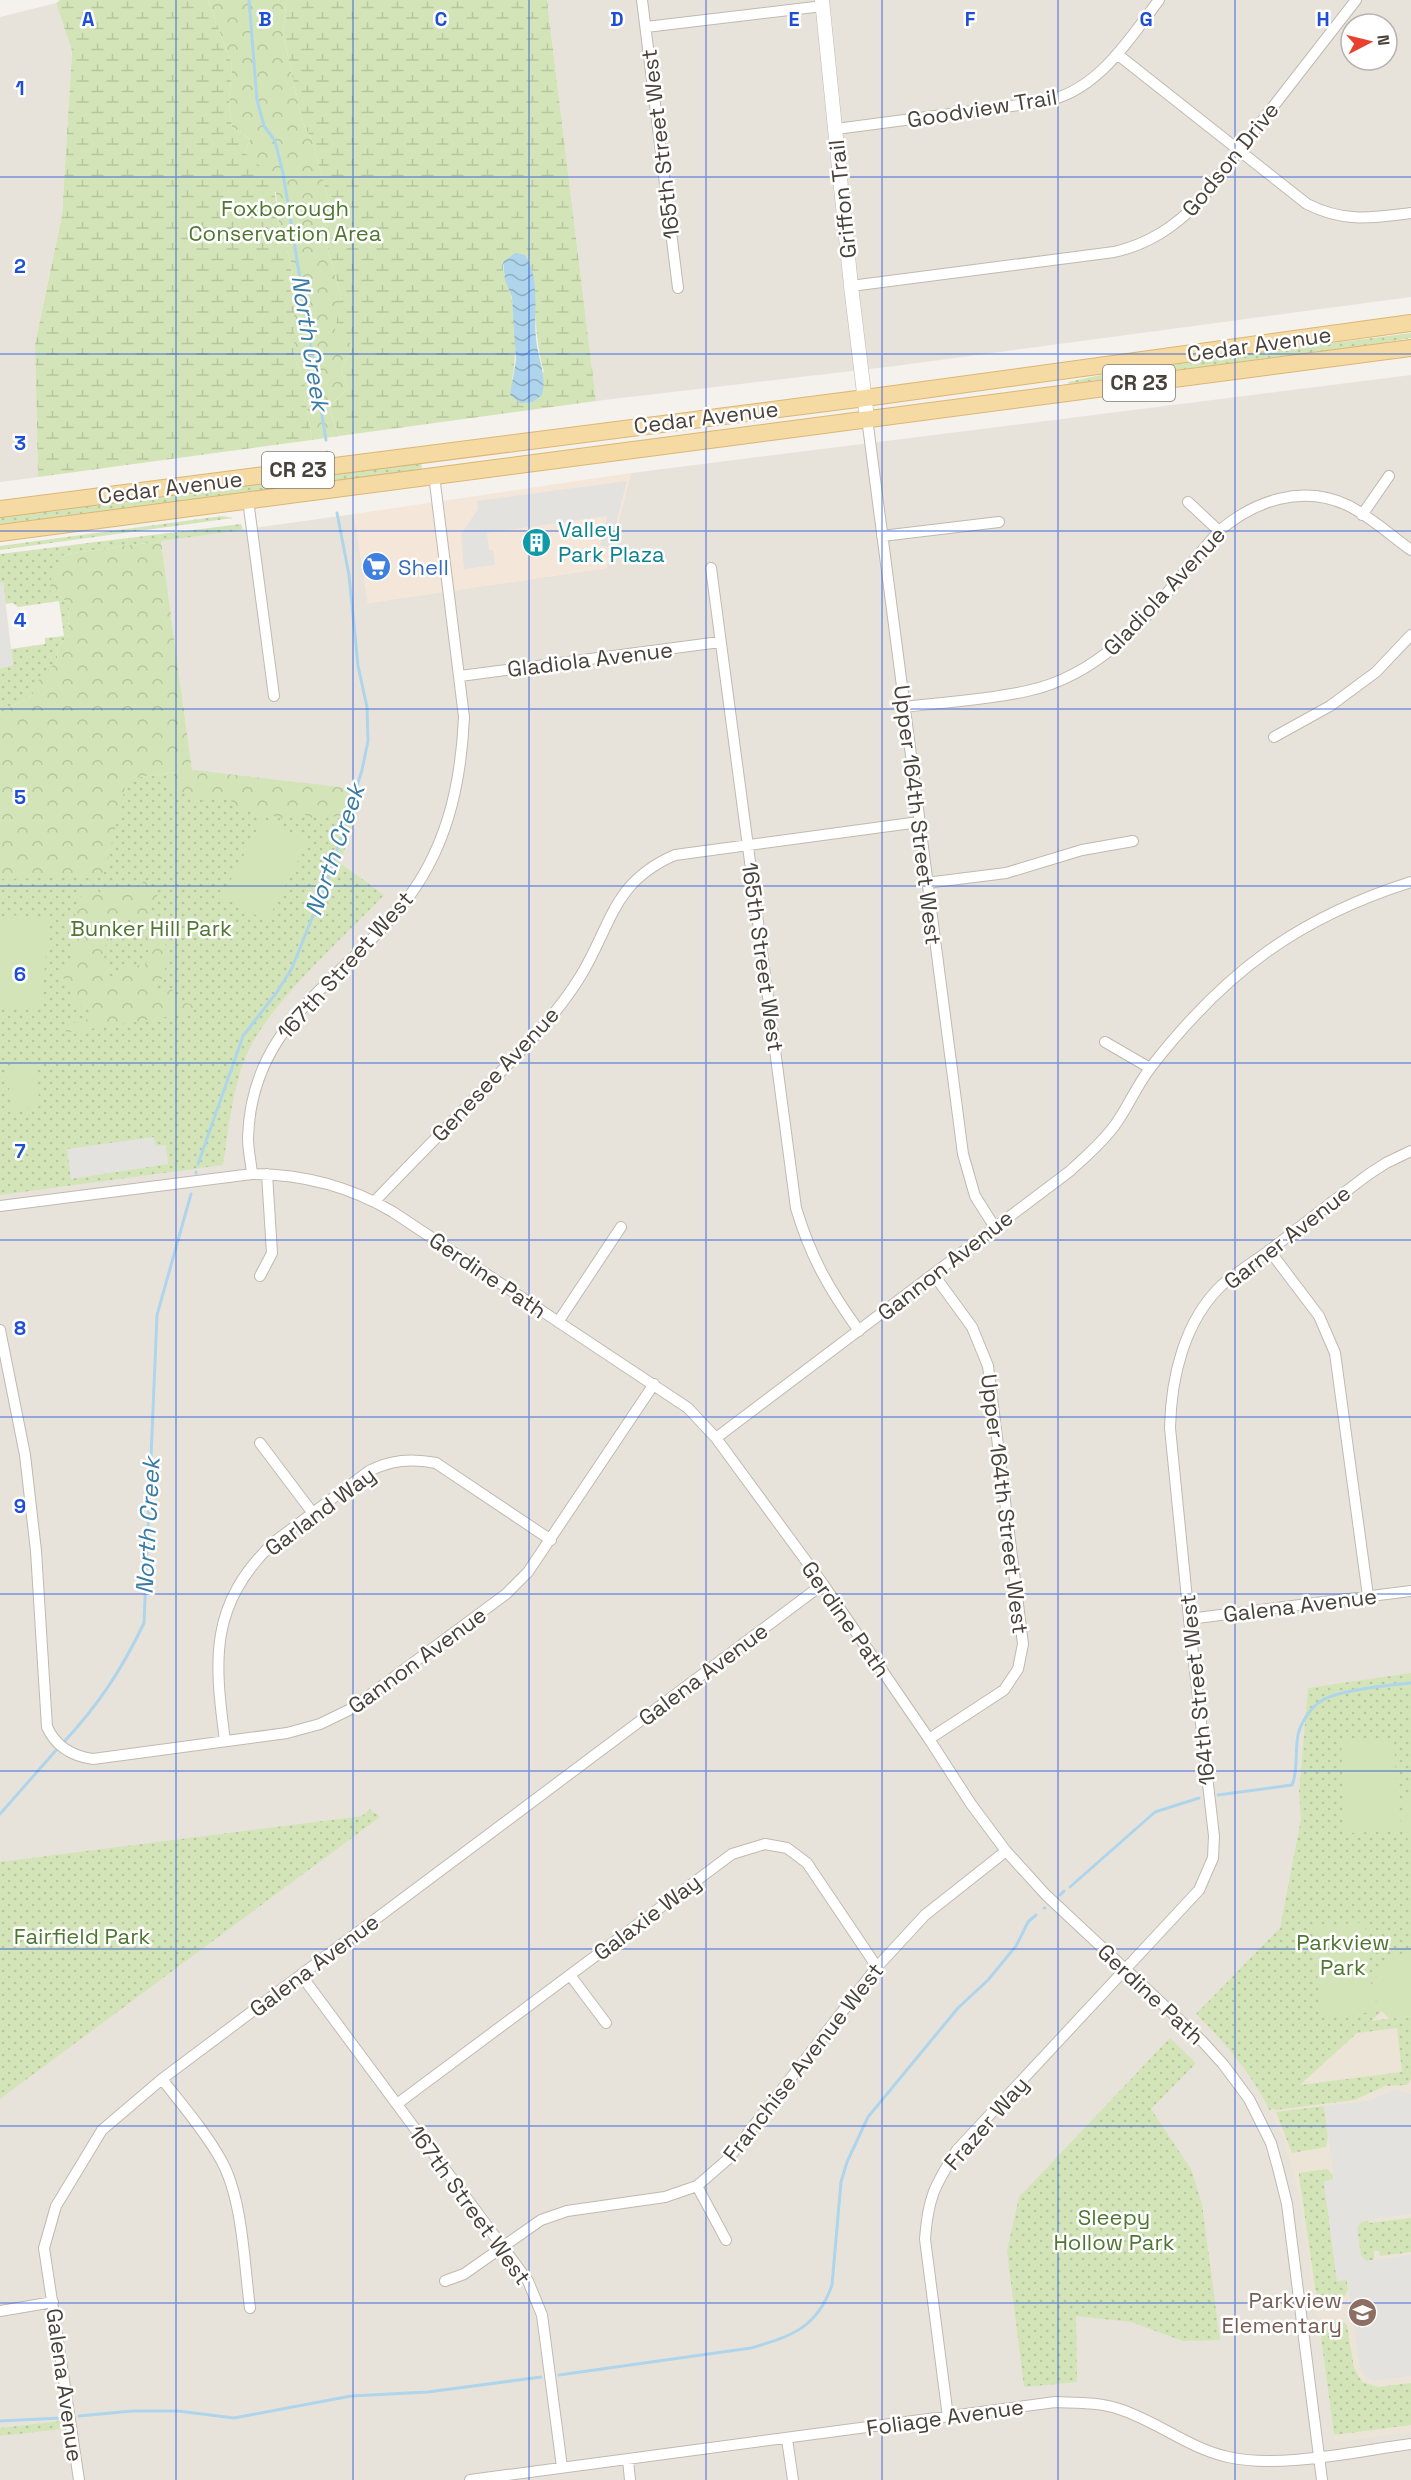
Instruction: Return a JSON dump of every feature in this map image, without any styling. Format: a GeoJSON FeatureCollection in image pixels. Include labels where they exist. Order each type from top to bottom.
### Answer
{"type":"FeatureCollection","features":[{"type":"Feature","properties":{"kind":"main road","name":"Cedar Avenue"},"geometry":{"type":"LineString","coordinates":[[0,509],[865,398],[1411,324]]}},
{"type":"Feature","properties":{"kind":"main road","name":"Cedar Avenue"},"geometry":{"type":"LineString","coordinates":[[0,532],[1411,348]]}},
{"type":"Feature","properties":{"kind":"main road"},"geometry":{"type":"LineString","coordinates":[[434,475],[457,459],[500,444]]}},
{"type":"Feature","properties":{"kind":"street","name":"165th Street West"},"geometry":{"type":"LineString","coordinates":[[642,0],[678,288]]}},
{"type":"Feature","properties":{"kind":"street","name":"Goodview Trail"},"geometry":{"type":"LineString","coordinates":[[836,129],[1058,99],[1082,88],[1096,77],[1159,0]]}},
{"type":"Feature","properties":{"kind":"street","name":"Godson Drive"},"geometry":{"type":"LineString","coordinates":[[851,286],[1114,252],[1152,239],[1181,220],[1199,202],[1356,0]]}},
{"type":"Feature","properties":{"kind":"street"},"geometry":{"type":"LineString","coordinates":[[645,27],[823,3]]}},
{"type":"Feature","properties":{"kind":"street","name":"Griffon Trail"},"geometry":{"type":"LineString","coordinates":[[823,3],[851,286],[865,398]]}},
{"type":"Feature","properties":{"kind":"street"},"geometry":{"type":"LineString","coordinates":[[1117,54],[1307,204],[1323,212],[1352,219],[1411,213]]}},
{"type":"Feature","properties":{"kind":"street","name":"Upper 164th Street West"},"geometry":{"type":"LineString","coordinates":[[865,398],[926,883],[963,1154],[975,1196],[994,1226]]}},
{"type":"Feature","properties":{"kind":"street","name":"167th Street West"},"geometry":{"type":"LineString","coordinates":[[252,1174],[248,1140],[250,1111],[257,1082],[269,1052],[293,1019],[401,908],[423,875],[442,839],[455,801],[462,757],[464,717],[434,475]]}},
{"type":"Feature","properties":{"kind":"street"},"geometry":{"type":"LineString","coordinates":[[1362,515],[1389,476]]}},
{"type":"Feature","properties":{"kind":"street","name":"Gladiola Avenue"},"geometry":{"type":"LineString","coordinates":[[904,707],[1025,692],[1080,672],[1105,656],[1128,637],[1219,531],[1235,517],[1252,508],[1286,497],[1317,496],[1346,505],[1411,550]]}},
{"type":"Feature","properties":{"kind":"street"},"geometry":{"type":"LineString","coordinates":[[248,500],[274,696]]}},
{"type":"Feature","properties":{"kind":"street"},"geometry":{"type":"LineString","coordinates":[[1188,502],[1219,531]]}},
{"type":"Feature","properties":{"kind":"street"},"geometry":{"type":"LineString","coordinates":[[882,536],[999,522]]}},
{"type":"Feature","properties":{"kind":"street","name":"165th Street West"},"geometry":{"type":"LineString","coordinates":[[711,568],[796,1208],[806,1242],[820,1272],[859,1331]]}},
{"type":"Feature","properties":{"kind":"street"},"geometry":{"type":"LineString","coordinates":[[1274,737],[1330,706],[1376,672],[1411,635]]}},
{"type":"Feature","properties":{"kind":"street","name":"Gladiola Avenue"},"geometry":{"type":"LineString","coordinates":[[460,676],[720,642]]}},
{"type":"Feature","properties":{"kind":"street","name":"Genesee Avenue"},"geometry":{"type":"LineString","coordinates":[[375,1201],[547,1024],[581,976],[620,898],[637,877],[654,864],[675,855],[919,822]]}},
{"type":"Feature","properties":{"kind":"street"},"geometry":{"type":"LineString","coordinates":[[926,883],[1006,873],[1082,850],[1134,841]]}},
{"type":"Feature","properties":{"kind":"street","name":"Gannon Avenue"},"geometry":{"type":"LineString","coordinates":[[716,1438],[934,1275],[994,1226],[1070,1171],[1114,1126],[1150,1068],[1209,999],[1243,969],[1270,949],[1330,912],[1411,882]]}},
{"type":"Feature","properties":{"kind":"street"},"geometry":{"type":"LineString","coordinates":[[1105,1042],[1150,1068]]}},
{"type":"Feature","properties":{"kind":"street","name":"Garner Avenue"},"geometry":{"type":"LineString","coordinates":[[1174,1379],[1185,1342],[1210,1300],[1222,1286],[1369,1174],[1411,1151]]}},
{"type":"Feature","properties":{"kind":"street","name":"Gerdine Path"},"geometry":{"type":"LineString","coordinates":[[0,1206],[252,1174],[284,1174],[320,1180],[375,1201],[688,1408],[716,1438],[823,1584],[930,1739],[971,1804],[1006,1851],[1046,1895],[1223,2064],[1249,2099],[1271,2143],[1287,2204],[1322,2480]]}},
{"type":"Feature","properties":{"kind":"street"},"geometry":{"type":"LineString","coordinates":[[260,1276],[272,1253],[267,1174]]}},
{"type":"Feature","properties":{"kind":"street"},"geometry":{"type":"LineString","coordinates":[[558,1322],[621,1227]]}},
{"type":"Feature","properties":{"kind":"street"},"geometry":{"type":"LineString","coordinates":[[1269,1250],[1319,1316],[1335,1353],[1368,1596]]}},
{"type":"Feature","properties":{"kind":"street","name":"Upper 164th Street West"},"geometry":{"type":"LineString","coordinates":[[930,1739],[1004,1690],[1018,1669],[1023,1644],[988,1366],[972,1327],[934,1275]]}},
{"type":"Feature","properties":{"kind":"street","name":"Gannon Avenue"},"geometry":{"type":"LineString","coordinates":[[0,1330],[25,1455],[36,1551],[47,1727],[52,1736],[72,1754],[93,1758],[305,1729],[351,1709],[506,1594],[528,1572],[654,1384]]}},
{"type":"Feature","properties":{"kind":"street","name":"164th Street West"},"geometry":{"type":"LineString","coordinates":[[1125,1970],[1199,1890],[1213,1857],[1214,1836],[1188,1619],[1170,1428],[1170,1402],[1174,1379]]}},
{"type":"Feature","properties":{"kind":"street"},"geometry":{"type":"LineString","coordinates":[[260,1443],[312,1512]]}},
{"type":"Feature","properties":{"kind":"street","name":"Garland Way"},"geometry":{"type":"LineString","coordinates":[[225,1741],[217,1672],[219,1635],[235,1591],[260,1555],[312,1512],[369,1470],[385,1463],[417,1459],[436,1463],[551,1540]]}},
{"type":"Feature","properties":{"kind":"street","name":"Galena Avenue"},"geometry":{"type":"LineString","coordinates":[[79,2480],[44,2248],[56,2206],[102,2130],[162,2079],[823,1584]]}},
{"type":"Feature","properties":{"kind":"street","name":"Galena Avenue"},"geometry":{"type":"LineString","coordinates":[[1188,1619],[1411,1591]]}},
{"type":"Feature","properties":{"kind":"street","name":"Galaxie Way"},"geometry":{"type":"LineString","coordinates":[[397,2104],[732,1854],[765,1844],[787,1848],[807,1863],[877,1967]]}},
{"type":"Feature","properties":{"kind":"street","name":"Franchise Avenue West"},"geometry":{"type":"LineString","coordinates":[[445,2281],[464,2274],[541,2220],[567,2211],[665,2197],[697,2186],[728,2159],[877,1967],[925,1915],[1006,1851]]}},
{"type":"Feature","properties":{"kind":"street","name":"Frazer Way"},"geometry":{"type":"LineString","coordinates":[[948,2417],[925,2239],[927,2213],[934,2186],[957,2150],[1125,1970]]}},
{"type":"Feature","properties":{"kind":"street","name":"167th Street West"},"geometry":{"type":"LineString","coordinates":[[301,1975],[528,2281],[542,2315],[562,2467]]}},
{"type":"Feature","properties":{"kind":"street"},"geometry":{"type":"LineString","coordinates":[[570,1975],[606,2023]]}},
{"type":"Feature","properties":{"kind":"street"},"geometry":{"type":"LineString","coordinates":[[162,2079],[213,2147],[228,2175],[236,2205],[250,2308]]}},
{"type":"Feature","properties":{"kind":"street"},"geometry":{"type":"LineString","coordinates":[[697,2186],[726,2240]]}},
{"type":"Feature","properties":{"kind":"street"},"geometry":{"type":"LineString","coordinates":[[0,2311],[52,2302]]}},
{"type":"Feature","properties":{"kind":"street","name":"Foliage Avenue"},"geometry":{"type":"LineString","coordinates":[[470,2480],[1055,2402],[1116,2408],[1137,2415],[1194,2446],[1228,2457],[1268,2462],[1411,2444]]}},
{"type":"Feature","properties":{"kind":"street"},"geometry":{"type":"LineString","coordinates":[[788,2439],[793,2480]]}},
{"type":"Feature","properties":{"kind":"street"},"geometry":{"type":"LineString","coordinates":[[628,2460],[630,2480]]}},
{"type":"Feature","properties":{"kind":"shaded area"},"geometry":{"type":"Polygon","coordinates":[[[547,0],[1411,0],[1411,297],[895,366],[596,401],[547,0]]]}},
{"type":"Feature","properties":{"kind":"shaded area"},"geometry":{"type":"Polygon","coordinates":[[[56,3],[72,51],[62,215],[35,344],[38,477],[0,482],[0,17],[56,3]]]}},
{"type":"Feature","properties":{"kind":"shaded area"},"geometry":{"type":"Polygon","coordinates":[[[1411,375],[1411,2480],[0,2480],[0,796],[192,770],[161,541],[354,514],[368,603],[606,568],[631,473],[1411,375]]]}},
{"type":"Feature","properties":{"kind":"shaded area"},"geometry":{"type":"Polygon","coordinates":[[[631,473],[607,568],[368,603],[354,514],[631,473]]]}},
{"type":"Feature","properties":{"kind":"shaded area"},"geometry":{"type":"Polygon","coordinates":[[[627,481],[610,548],[600,545],[607,516],[487,533],[489,550],[493,550],[495,565],[464,569],[461,534],[478,509],[477,501],[627,481]]]}},
{"type":"Feature","properties":{"kind":"shaded area"},"geometry":{"type":"Polygon","coordinates":[[[0,582],[3,582],[13,665],[0,668],[0,582]]]}},
{"type":"Feature","properties":{"kind":"shaded area"},"geometry":{"type":"Polygon","coordinates":[[[154,1137],[156,1146],[166,1145],[168,1164],[71,1179],[67,1149],[154,1137]]]}},
{"type":"Feature","properties":{"kind":"shaded area","name":"Parkview Elementary"},"geometry":{"type":"Polygon","coordinates":[[[1406,1989],[1411,1989],[1411,2432],[1335,2442],[1299,2194],[1284,2138],[1270,2111],[1406,1989]]]}},
{"type":"Feature","properties":{"kind":"shaded area"},"geometry":{"type":"Polygon","coordinates":[[[1395,2090],[1411,2094],[1411,2214],[1364,2220],[1357,2227],[1360,2253],[1366,2261],[1411,2255],[1411,2376],[1374,2381],[1366,2378],[1360,2368],[1347,2280],[1337,2281],[1324,2181],[1334,2179],[1324,2106],[1367,2101],[1395,2090]]]}},
{"type":"Feature","properties":{"kind":"green space"},"geometry":{"type":"Polygon","coordinates":[[[60,0],[208,0],[232,65],[229,103],[232,127],[250,139],[245,153],[273,177],[279,226],[290,259],[294,290],[294,356],[305,383],[312,440],[38,477],[35,344],[62,215],[72,51],[56,3],[60,0]]]}},
{"type":"Feature","properties":{"kind":"green space","name":"Foxborough Conservation Area"},"geometry":{"type":"Polygon","coordinates":[[[208,0],[289,0],[286,4],[283,33],[302,121],[312,140],[330,206],[326,243],[341,296],[336,330],[353,346],[341,371],[348,388],[329,407],[339,436],[312,440],[305,383],[294,356],[294,290],[290,259],[279,226],[276,193],[245,153],[250,139],[232,127],[229,103],[232,65],[208,0]]]}},
{"type":"Feature","properties":{"kind":"green space"},"geometry":{"type":"Polygon","coordinates":[[[289,0],[547,0],[596,401],[339,436],[329,407],[348,388],[341,371],[353,346],[335,330],[341,296],[326,243],[330,206],[312,140],[302,121],[283,33],[286,4],[289,0]],[[529,260],[503,262],[512,299],[514,319],[515,350],[512,380],[544,372],[538,344],[529,260]]]}},
{"type":"Feature","properties":{"kind":"green space"},"geometry":{"type":"Polygon","coordinates":[[[1411,333],[1411,338],[1382,343],[1069,384],[1068,382],[1125,370],[1411,333]]]}},
{"type":"Feature","properties":{"kind":"green space"},"geometry":{"type":"Polygon","coordinates":[[[421,462],[422,469],[0,525],[0,517],[421,462]]]}},
{"type":"Feature","properties":{"kind":"green space"},"geometry":{"type":"Polygon","coordinates":[[[222,516],[233,518],[0,550],[0,546],[222,516]]]}},
{"type":"Feature","properties":{"kind":"green space"},"geometry":{"type":"Polygon","coordinates":[[[241,524],[243,530],[62,556],[52,593],[69,604],[68,635],[58,647],[57,661],[33,695],[0,713],[0,668],[13,665],[11,649],[45,644],[45,638],[64,636],[59,601],[18,607],[13,603],[5,604],[3,582],[0,582],[0,554],[241,524]]]}},
{"type":"Feature","properties":{"kind":"green space"},"geometry":{"type":"Polygon","coordinates":[[[161,541],[192,770],[353,789],[343,818],[318,814],[312,818],[305,815],[291,815],[288,819],[277,818],[271,814],[256,816],[250,810],[243,812],[232,803],[229,796],[216,799],[213,796],[206,797],[205,801],[192,798],[191,792],[186,791],[180,794],[180,798],[172,797],[173,791],[169,784],[176,772],[127,779],[105,871],[94,877],[0,879],[0,713],[33,695],[32,687],[57,661],[58,647],[68,635],[69,604],[61,597],[51,593],[50,583],[55,569],[62,556],[73,553],[161,541]]]}},
{"type":"Feature","properties":{"kind":"green space","name":"Bunker Hill Park"},"geometry":{"type":"Polygon","coordinates":[[[192,770],[364,790],[340,863],[384,895],[309,971],[272,1013],[258,1034],[247,1054],[238,1081],[223,1165],[0,1195],[0,796],[192,770]]]}},
{"type":"Feature","properties":{"kind":"green space"},"geometry":{"type":"Polygon","coordinates":[[[263,818],[308,841],[267,921],[222,897],[263,818]]]}},
{"type":"Feature","properties":{"kind":"green space"},"geometry":{"type":"Polygon","coordinates":[[[145,881],[158,894],[149,914],[160,922],[168,933],[165,944],[168,949],[164,975],[156,988],[165,992],[171,989],[186,1003],[198,1006],[190,1013],[65,1033],[69,1024],[88,1019],[94,1010],[84,1008],[70,999],[72,985],[59,975],[73,954],[69,930],[79,899],[86,888],[92,884],[100,893],[112,884],[130,890],[145,881]],[[124,919],[116,923],[103,951],[108,975],[113,977],[127,965],[144,965],[149,960],[141,925],[135,920],[124,919]]]}},
{"type":"Feature","properties":{"kind":"green space"},"geometry":{"type":"Polygon","coordinates":[[[11,915],[49,919],[42,1002],[34,1009],[0,1007],[0,918],[11,915]]]}},
{"type":"Feature","properties":{"kind":"green space"},"geometry":{"type":"Polygon","coordinates":[[[34,1062],[40,1106],[12,1110],[6,1066],[34,1062]]]}},
{"type":"Feature","properties":{"kind":"green space","name":"Parkview Park"},"geometry":{"type":"Polygon","coordinates":[[[1411,1673],[1411,1989],[1406,1989],[1371,2021],[1411,2016],[1411,2079],[1407,2085],[1385,2086],[1354,2100],[1275,2110],[1274,2108],[1270,2111],[1255,2084],[1237,2059],[1196,2014],[1280,1928],[1301,1819],[1299,1792],[1308,1688],[1411,1673]],[[1397,2028],[1357,2033],[1300,2085],[1402,2072],[1397,2028]]]}},
{"type":"Feature","properties":{"kind":"green space"},"geometry":{"type":"Polygon","coordinates":[[[1394,1739],[1399,1831],[1345,1833],[1341,1742],[1394,1739]]]}},
{"type":"Feature","properties":{"kind":"green space"},"geometry":{"type":"Polygon","coordinates":[[[1411,1792],[1411,1842],[1402,1830],[1400,1818],[1411,1792]]]}},
{"type":"Feature","properties":{"kind":"green space","name":"Fairfield Park"},"geometry":{"type":"Polygon","coordinates":[[[370,1809],[380,1817],[0,2099],[0,1862],[362,1816],[370,1809]]]}},
{"type":"Feature","properties":{"kind":"green space"},"geometry":{"type":"Polygon","coordinates":[[[1365,1922],[1374,2012],[1321,2017],[1313,1927],[1365,1922]]]}},
{"type":"Feature","properties":{"kind":"green space"},"geometry":{"type":"Polygon","coordinates":[[[1411,1951],[1411,2016],[1390,2019],[1376,1999],[1374,1989],[1376,1978],[1388,1961],[1411,1951]]]}},
{"type":"Feature","properties":{"kind":"green space","name":"Sleepy Hollow Park"},"geometry":{"type":"Polygon","coordinates":[[[1170,2038],[1196,2063],[1151,2109],[1191,2169],[1202,2204],[1220,2340],[1183,2341],[1131,2322],[1076,2316],[1077,2382],[1024,2387],[1007,2251],[1019,2197],[1170,2038]]]}},
{"type":"Feature","properties":{"kind":"green space"},"geometry":{"type":"Polygon","coordinates":[[[1324,2106],[1328,2138],[1326,2147],[1292,2153],[1276,2112],[1324,2106]]]}},
{"type":"Feature","properties":{"kind":"green space"},"geometry":{"type":"Polygon","coordinates":[[[1327,2169],[1333,2175],[1333,2180],[1324,2182],[1337,2280],[1347,2280],[1348,2290],[1344,2297],[1317,2301],[1299,2173],[1327,2169]]]}},
{"type":"Feature","properties":{"kind":"green space"},"geometry":{"type":"Polygon","coordinates":[[[1411,2218],[1411,2252],[1380,2256],[1379,2251],[1374,2251],[1374,2260],[1366,2261],[1361,2257],[1357,2227],[1361,2222],[1411,2218]]]}},
{"type":"Feature","properties":{"kind":"green space"},"geometry":{"type":"Polygon","coordinates":[[[1341,2320],[1347,2325],[1354,2368],[1362,2382],[1378,2387],[1411,2383],[1411,2425],[1334,2435],[1319,2323],[1341,2320]]]}},
{"type":"Feature","properties":{"kind":"green space"},"geometry":{"type":"Polygon","coordinates":[[[60,2421],[62,2429],[0,2436],[0,2428],[60,2421]]]}},
{"type":"Feature","properties":{"kind":"water"},"geometry":{"type":"Polygon","coordinates":[[[515,253],[525,255],[533,274],[535,329],[543,381],[542,395],[533,402],[520,403],[510,395],[516,360],[512,297],[505,280],[503,262],[515,253]]]}},
{"type":"Feature","properties":{"kind":"waterway","name":"North Creek"},"geometry":{"type":"LineString","coordinates":[[249,0],[257,100],[264,126],[275,141],[283,173],[326,440]]}},
{"type":"Feature","properties":{"kind":"waterway","name":"North Creek"},"geometry":{"type":"LineString","coordinates":[[327,452],[328,459]]}},
{"type":"Feature","properties":{"kind":"waterway","name":"North Creek"},"geometry":{"type":"LineString","coordinates":[[198,1164],[243,1036],[277,992],[292,968],[330,873],[362,770],[368,741],[367,707],[358,666],[349,575],[337,513]]}},
{"type":"Feature","properties":{"kind":"waterway","name":"North Creek"},"geometry":{"type":"LineString","coordinates":[[63,1743],[88,1715],[108,1686],[127,1657],[144,1623],[157,1315],[191,1194]]}},
{"type":"Feature","properties":{"kind":"waterway"},"geometry":{"type":"LineString","coordinates":[[1218,1795],[1292,1785],[1299,1731],[1310,1711],[1321,1701],[1351,1691],[1411,1683]]}},
{"type":"Feature","properties":{"kind":"waterway","name":"North Creek"},"geometry":{"type":"LineString","coordinates":[[0,1814],[58,1748]]}},
{"type":"Feature","properties":{"kind":"waterway"},"geometry":{"type":"LineString","coordinates":[[1070,1887],[1155,1812],[1199,1798]]}},
{"type":"Feature","properties":{"kind":"waterway"},"geometry":{"type":"LineString","coordinates":[[1060,1895],[1064,1891]]}},
{"type":"Feature","properties":{"kind":"waterway"},"geometry":{"type":"LineString","coordinates":[[559,2375],[751,2348],[791,2334],[811,2321],[826,2300],[832,2285],[841,2182],[847,2162],[868,2117],[958,2008],[988,1980],[1016,1946],[1028,1922],[1036,1915]]}},
{"type":"Feature","properties":{"kind":"waterway"},"geometry":{"type":"LineString","coordinates":[[79,2416],[132,2411],[178,2411],[234,2418],[351,2396],[428,2392],[541,2377]]}},
{"type":"Feature","properties":{"kind":"waterway"},"geometry":{"type":"LineString","coordinates":[[0,2421],[61,2418]]}},
{"type":"Feature","properties":{"kind":"place","name":"Valley Park Plaza"},"geometry":{"type":"Point","coordinates":[537,542]}},
{"type":"Feature","properties":{"kind":"place","name":"Shell"},"geometry":{"type":"Point","coordinates":[377,567]}},
{"type":"Feature","properties":{"kind":"place","name":"Parkview Elementary"},"geometry":{"type":"Point","coordinates":[1363,2313]}}]}
